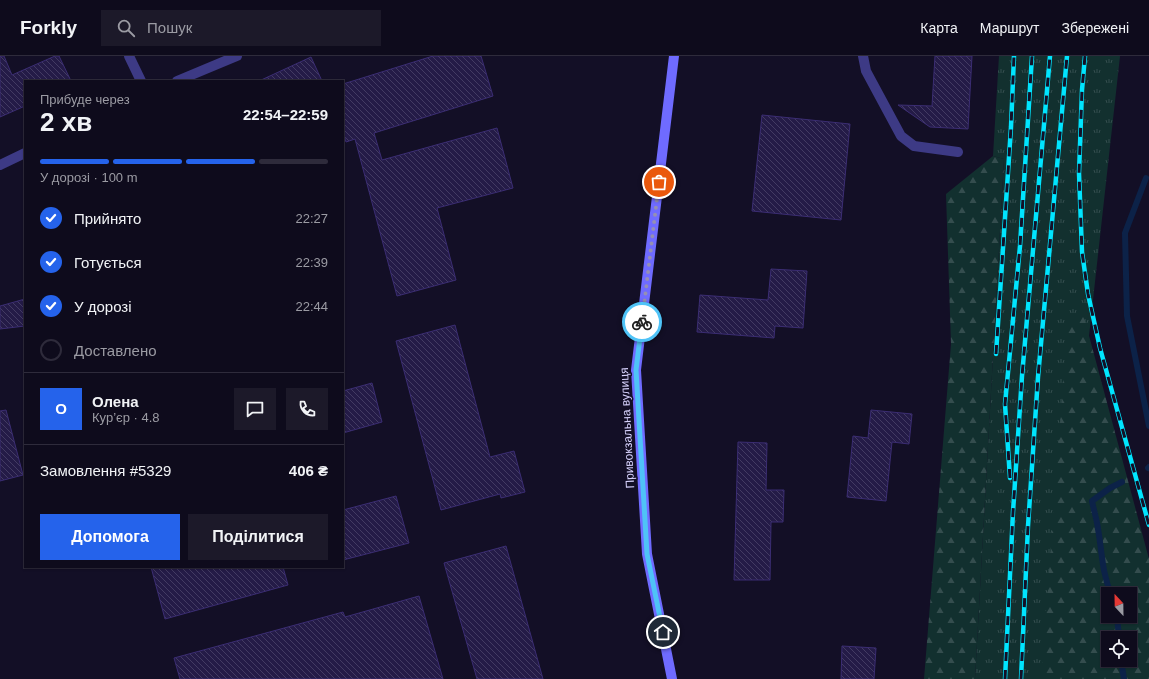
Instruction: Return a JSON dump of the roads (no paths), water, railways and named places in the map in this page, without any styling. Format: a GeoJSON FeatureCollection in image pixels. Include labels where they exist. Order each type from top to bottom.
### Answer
{"type":"FeatureCollection","features":[{"type":"Feature","properties":{"kind":"main road","name":"Привокзальна вулиця"},"geometry":{"type":"LineString","coordinates":[[672,679],[647,554],[636,370],[674,56]]}},
{"type":"Feature","properties":{"kind":"street"},"geometry":{"type":"LineString","coordinates":[[129,56],[140,80]]}},
{"type":"Feature","properties":{"kind":"street"},"geometry":{"type":"LineString","coordinates":[[179,80],[237,56]]}},
{"type":"Feature","properties":{"kind":"street"},"geometry":{"type":"LineString","coordinates":[[863,56],[866,71],[901,136],[914,146],[958,152]]}},
{"type":"Feature","properties":{"kind":"street"},"geometry":{"type":"LineString","coordinates":[[0,165],[24,153]]}},
{"type":"Feature","properties":{"kind":"waterway"},"geometry":{"type":"LineString","coordinates":[[1146,178],[1125,233],[1127,316],[1149,426]]}},
{"type":"Feature","properties":{"kind":"waterway"},"geometry":{"type":"LineString","coordinates":[[1108,587],[1104,570],[1098,526],[1092,501],[1110,488],[1122,482]]}},
{"type":"Feature","properties":{"kind":"waterway"},"geometry":{"type":"LineString","coordinates":[[1118,623],[1118,631]]}},
{"type":"Feature","properties":{"kind":"waterway"},"geometry":{"type":"LineString","coordinates":[[1122,667],[1124,679]]}},
{"type":"Feature","properties":{"kind":"railway"},"geometry":{"type":"LineString","coordinates":[[996,354],[1011,127],[1014,56]]}},
{"type":"Feature","properties":{"kind":"railway"},"geometry":{"type":"LineString","coordinates":[[1010,478],[1005,404],[1020,246],[1032,56]]}},
{"type":"Feature","properties":{"kind":"railway"},"geometry":{"type":"LineString","coordinates":[[1005,679],[1013,512],[1022,376],[1050,56]]}},
{"type":"Feature","properties":{"kind":"railway"},"geometry":{"type":"LineString","coordinates":[[1021,679],[1028,526],[1038,377],[1067,56]]}},
{"type":"Feature","properties":{"kind":"railway"},"geometry":{"type":"LineString","coordinates":[[1085,56],[1082,90],[1079,173],[1082,252],[1088,294],[1100,348],[1149,525]]}}]}
